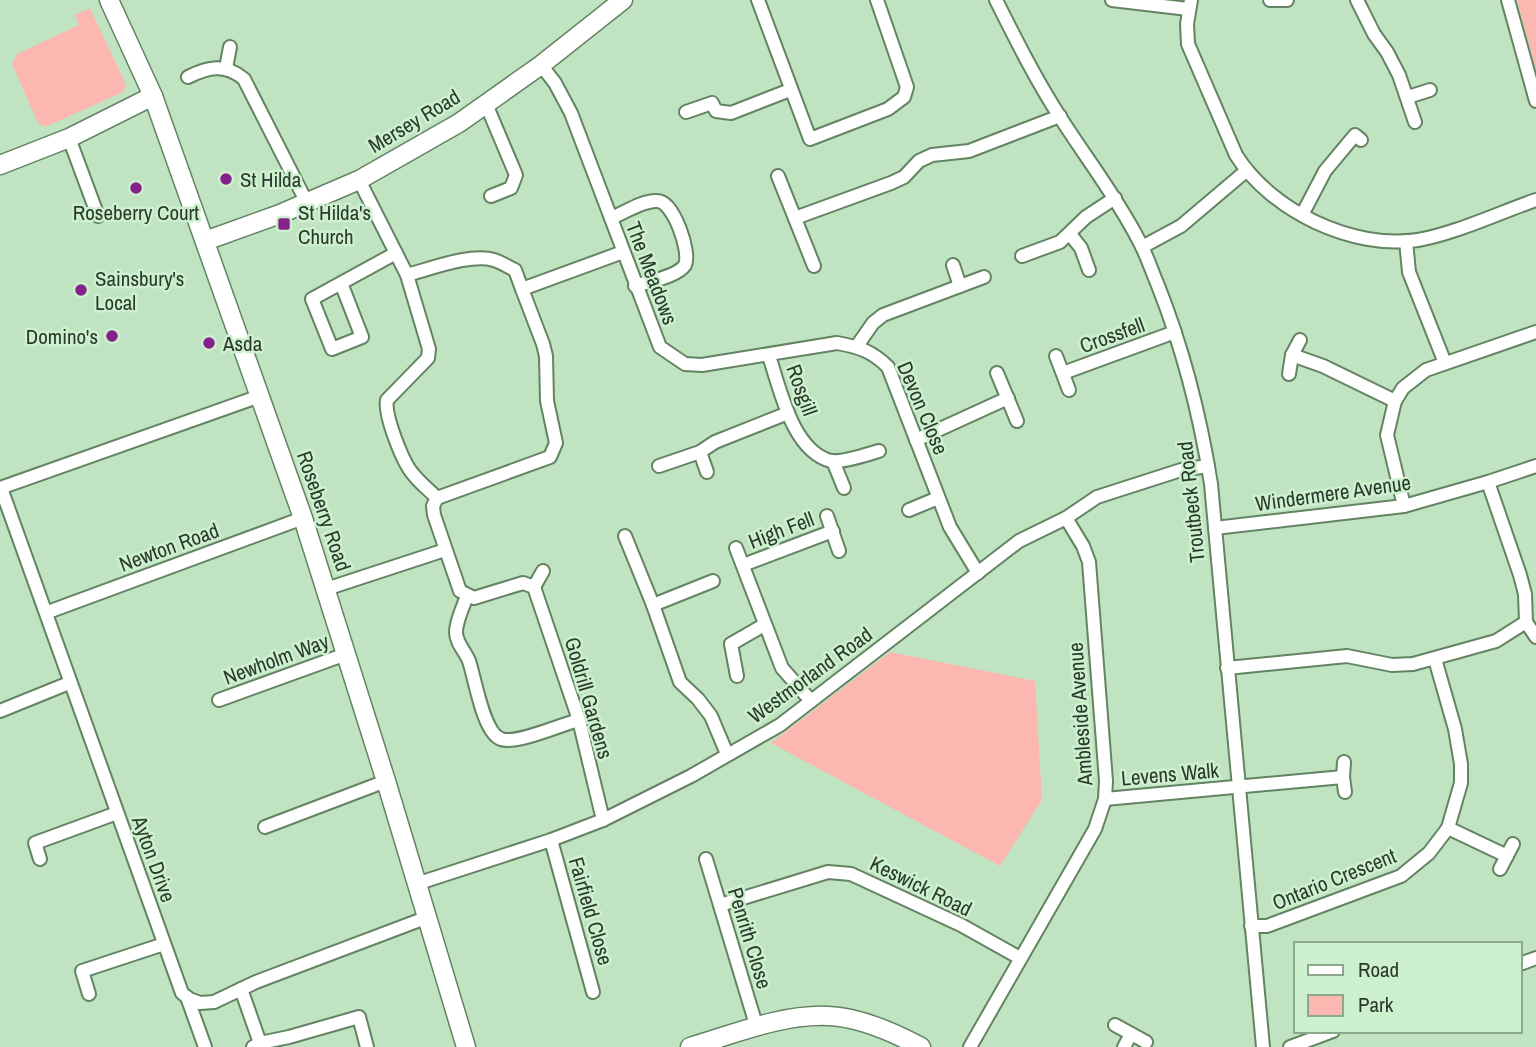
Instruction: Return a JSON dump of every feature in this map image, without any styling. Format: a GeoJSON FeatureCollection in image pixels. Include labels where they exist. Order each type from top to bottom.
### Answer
{"type":"FeatureCollection","features":[{"type":"Feature","properties":{"kind":"street","name":"Roseberry Road"},"geometry":{"type":"LineString","coordinates":[[109,0],[153,96],[303,518],[466,1047]]}},
{"type":"Feature","properties":{"kind":"street","name":"Mersey Road"},"geometry":{"type":"LineString","coordinates":[[205,241],[307,203],[359,180],[458,123],[541,65],[623,0]]}},
{"type":"Feature","properties":{"kind":"street"},"geometry":{"type":"LineString","coordinates":[[758,0],[810,139],[888,110],[904,97],[907,87],[877,0]]}},
{"type":"Feature","properties":{"kind":"street","name":"Troutbeck Road"},"geometry":{"type":"LineString","coordinates":[[996,0],[1021,50],[1060,116],[1115,198],[1142,247],[1175,332],[1203,429],[1263,1047]]}},
{"type":"Feature","properties":{"kind":"street"},"geometry":{"type":"LineString","coordinates":[[1112,0],[1190,4],[1188,44],[1193,60],[1246,172],[1277,200],[1324,226],[1346,233],[1406,241],[1435,236],[1536,200]]}},
{"type":"Feature","properties":{"kind":"street"},"geometry":{"type":"LineString","coordinates":[[1270,0],[1287,0]]}},
{"type":"Feature","properties":{"kind":"street"},"geometry":{"type":"LineString","coordinates":[[1357,0],[1393,64],[1408,97],[1415,122]]}},
{"type":"Feature","properties":{"kind":"street"},"geometry":{"type":"LineString","coordinates":[[1508,0],[1536,101]]}},
{"type":"Feature","properties":{"kind":"street"},"geometry":{"type":"LineString","coordinates":[[226,68],[230,47]]}},
{"type":"Feature","properties":{"kind":"street","name":"The Meadows"},"geometry":{"type":"LineString","coordinates":[[541,65],[555,83],[571,113],[635,286],[660,346],[671,357],[685,364],[702,365],[837,344],[857,346]]}},
{"type":"Feature","properties":{"kind":"street"},"geometry":{"type":"LineString","coordinates":[[188,77],[208,68],[226,68],[237,73],[249,85],[307,203]]}},
{"type":"Feature","properties":{"kind":"street"},"geometry":{"type":"LineString","coordinates":[[686,112],[712,103],[716,111],[732,113],[790,90]]}},
{"type":"Feature","properties":{"kind":"street"},"geometry":{"type":"LineString","coordinates":[[1408,97],[1430,90]]}},
{"type":"Feature","properties":{"kind":"street"},"geometry":{"type":"LineString","coordinates":[[0,165],[69,138],[153,96]]}},
{"type":"Feature","properties":{"kind":"street"},"geometry":{"type":"LineString","coordinates":[[486,104],[516,175],[511,188],[491,196]]}},
{"type":"Feature","properties":{"kind":"street"},"geometry":{"type":"LineString","coordinates":[[795,218],[891,183],[904,177],[919,161],[932,155],[969,151],[1060,116]]}},
{"type":"Feature","properties":{"kind":"street"},"geometry":{"type":"LineString","coordinates":[[1302,215],[1325,171],[1336,157],[1355,135],[1361,140]]}},
{"type":"Feature","properties":{"kind":"street"},"geometry":{"type":"LineString","coordinates":[[69,138],[98,216]]}},
{"type":"Feature","properties":{"kind":"street"},"geometry":{"type":"LineString","coordinates":[[1142,247],[1181,226],[1246,172]]}},
{"type":"Feature","properties":{"kind":"street"},"geometry":{"type":"LineString","coordinates":[[778,176],[814,266]]}},
{"type":"Feature","properties":{"kind":"street"},"geometry":{"type":"LineString","coordinates":[[359,180],[407,275],[429,349],[428,358],[387,400],[386,406],[406,465],[437,498]]}},
{"type":"Feature","properties":{"kind":"street"},"geometry":{"type":"LineString","coordinates":[[1022,256],[1060,242],[1086,217],[1115,198]]}},
{"type":"Feature","properties":{"kind":"street"},"geometry":{"type":"LineString","coordinates":[[611,218],[654,200],[667,204],[673,212],[685,246],[687,258],[678,271],[635,286]]}},
{"type":"Feature","properties":{"kind":"street"},"geometry":{"type":"LineString","coordinates":[[1070,234],[1081,248],[1089,270]]}},
{"type":"Feature","properties":{"kind":"street"},"geometry":{"type":"LineString","coordinates":[[1406,241],[1409,272],[1445,363]]}},
{"type":"Feature","properties":{"kind":"street"},"geometry":{"type":"LineString","coordinates":[[522,289],[623,252]]}},
{"type":"Feature","properties":{"kind":"street"},"geometry":{"type":"LineString","coordinates":[[341,283],[362,337],[332,349],[312,299],[341,283],[396,253]]}},
{"type":"Feature","properties":{"kind":"street"},"geometry":{"type":"LineString","coordinates":[[407,275],[485,258],[514,270],[543,344],[547,401],[556,443],[554,451],[550,457],[437,498],[433,515],[460,590],[467,596],[481,597],[523,583],[534,587],[542,571]]}},
{"type":"Feature","properties":{"kind":"street"},"geometry":{"type":"LineString","coordinates":[[953,265],[960,286]]}},
{"type":"Feature","properties":{"kind":"street"},"geometry":{"type":"LineString","coordinates":[[857,346],[873,323],[883,315],[984,277]]}},
{"type":"Feature","properties":{"kind":"street","name":"Crossfell"},"geometry":{"type":"LineString","coordinates":[[1063,373],[1175,332]]}},
{"type":"Feature","properties":{"kind":"street"},"geometry":{"type":"LineString","coordinates":[[1404,506],[1387,435],[1395,401],[1403,388],[1426,370],[1536,332]]}},
{"type":"Feature","properties":{"kind":"street"},"geometry":{"type":"LineString","coordinates":[[1289,374],[1292,355],[1300,340]]}},
{"type":"Feature","properties":{"kind":"street","name":"Devon Close"},"geometry":{"type":"LineString","coordinates":[[857,346],[874,353],[888,367],[938,498],[955,536],[978,573]]}},
{"type":"Feature","properties":{"kind":"street"},"geometry":{"type":"LineString","coordinates":[[1292,355],[1323,366],[1395,401]]}},
{"type":"Feature","properties":{"kind":"street","name":"Rosgill"},"geometry":{"type":"LineString","coordinates":[[769,356],[788,413],[805,442],[816,453],[833,461]]}},
{"type":"Feature","properties":{"kind":"street","name":"Crossfell"},"geometry":{"type":"LineString","coordinates":[[1056,356],[1069,390]]}},
{"type":"Feature","properties":{"kind":"street"},"geometry":{"type":"LineString","coordinates":[[997,373],[1017,421]]}},
{"type":"Feature","properties":{"kind":"street","name":"Ayton Drive"},"geometry":{"type":"LineString","coordinates":[[205,1047],[187,997],[177,983],[69,683],[48,612],[1,488],[260,396]]}},
{"type":"Feature","properties":{"kind":"street"},"geometry":{"type":"LineString","coordinates":[[916,440],[1008,398]]}},
{"type":"Feature","properties":{"kind":"street"},"geometry":{"type":"LineString","coordinates":[[659,466],[700,452],[715,442],[788,413]]}},
{"type":"Feature","properties":{"kind":"street"},"geometry":{"type":"LineString","coordinates":[[844,488],[833,461],[879,451]]}},
{"type":"Feature","properties":{"kind":"street"},"geometry":{"type":"LineString","coordinates":[[700,452],[707,472]]}},
{"type":"Feature","properties":{"kind":"street","name":"Westmorland Road"},"geometry":{"type":"LineString","coordinates":[[416,884],[603,820],[691,776],[780,725],[1019,541],[1066,518],[1097,497],[1181,470],[1208,466]]}},
{"type":"Feature","properties":{"kind":"street","name":"Windermere Avenue"},"geometry":{"type":"LineString","coordinates":[[1214,528],[1404,506],[1536,466]]}},
{"type":"Feature","properties":{"kind":"street"},"geometry":{"type":"LineString","coordinates":[[1488,482],[1520,575],[1525,594],[1526,622],[1536,637]]}},
{"type":"Feature","properties":{"kind":"street"},"geometry":{"type":"LineString","coordinates":[[909,510],[938,498]]}},
{"type":"Feature","properties":{"kind":"street","name":"High Fell"},"geometry":{"type":"LineString","coordinates":[[827,516],[839,551]]}},
{"type":"Feature","properties":{"kind":"street","name":"Newton Road"},"geometry":{"type":"LineString","coordinates":[[48,612],[303,518]]}},
{"type":"Feature","properties":{"kind":"street","name":"Ambleside Avenue"},"geometry":{"type":"LineString","coordinates":[[970,1047],[1095,829],[1105,799],[1106,780],[1089,562],[1066,518]]}},
{"type":"Feature","properties":{"kind":"street","name":"High Fell"},"geometry":{"type":"LineString","coordinates":[[743,565],[833,531]]}},
{"type":"Feature","properties":{"kind":"street"},"geometry":{"type":"LineString","coordinates":[[625,536],[680,682],[711,716],[727,754]]}},
{"type":"Feature","properties":{"kind":"street"},"geometry":{"type":"LineString","coordinates":[[736,548],[782,668],[811,701]]}},
{"type":"Feature","properties":{"kind":"street"},"geometry":{"type":"LineString","coordinates":[[326,589],[444,550]]}},
{"type":"Feature","properties":{"kind":"street"},"geometry":{"type":"LineString","coordinates":[[653,605],[713,581]]}},
{"type":"Feature","properties":{"kind":"street","name":"Goldrill Gardens"},"geometry":{"type":"LineString","coordinates":[[534,587],[579,720],[603,820]]}},
{"type":"Feature","properties":{"kind":"street"},"geometry":{"type":"LineString","coordinates":[[467,596],[456,632],[458,643],[468,659],[486,719],[495,735],[501,739],[517,739],[579,720]]}},
{"type":"Feature","properties":{"kind":"street"},"geometry":{"type":"LineString","coordinates":[[1227,668],[1334,656],[1368,659],[1391,665],[1413,664],[1496,640],[1526,622]]}},
{"type":"Feature","properties":{"kind":"street"},"geometry":{"type":"LineString","coordinates":[[737,676],[731,643],[764,625]]}},
{"type":"Feature","properties":{"kind":"street","name":"Newholm Way"},"geometry":{"type":"LineString","coordinates":[[219,700],[346,654]]}},
{"type":"Feature","properties":{"kind":"street","name":"Ontario Crescent"},"geometry":{"type":"LineString","coordinates":[[1251,926],[1267,926],[1401,876],[1429,853],[1448,828],[1461,783],[1461,764],[1455,729],[1435,659]]}},
{"type":"Feature","properties":{"kind":"street"},"geometry":{"type":"LineString","coordinates":[[0,711],[69,683]]}},
{"type":"Feature","properties":{"kind":"street"},"geometry":{"type":"LineString","coordinates":[[1345,762],[1343,776],[1346,792]]}},
{"type":"Feature","properties":{"kind":"street","name":"Levens Walk"},"geometry":{"type":"LineString","coordinates":[[1105,799],[1343,776]]}},
{"type":"Feature","properties":{"kind":"street"},"geometry":{"type":"LineString","coordinates":[[265,827],[386,781]]}},
{"type":"Feature","properties":{"kind":"street"},"geometry":{"type":"LineString","coordinates":[[40,859],[35,843],[117,813]]}},
{"type":"Feature","properties":{"kind":"street"},"geometry":{"type":"LineString","coordinates":[[1448,828],[1510,850],[1500,869]]}},
{"type":"Feature","properties":{"kind":"street","name":"Fairfield Close"},"geometry":{"type":"LineString","coordinates":[[551,840],[593,992]]}},
{"type":"Feature","properties":{"kind":"street","name":"Penrith Close"},"geometry":{"type":"LineString","coordinates":[[706,859],[757,1028]]}},
{"type":"Feature","properties":{"kind":"street","name":"Keswick Road"},"geometry":{"type":"LineString","coordinates":[[720,905],[828,872],[851,874],[961,925],[1020,958]]}},
{"type":"Feature","properties":{"kind":"street"},"geometry":{"type":"LineString","coordinates":[[187,997],[201,1003],[214,1002],[428,917]]}},
{"type":"Feature","properties":{"kind":"street"},"geometry":{"type":"LineString","coordinates":[[89,994],[82,971],[164,944]]}},
{"type":"Feature","properties":{"kind":"street"},"geometry":{"type":"LineString","coordinates":[[242,989],[257,1045],[291,1042],[359,1017],[367,1047]]}},
{"type":"Feature","properties":{"kind":"street"},"geometry":{"type":"LineString","coordinates":[[690,1047],[796,1018],[830,1016],[873,1025],[921,1047]]}},
{"type":"Feature","properties":{"kind":"street"},"geometry":{"type":"LineString","coordinates":[[1115,1024],[1146,1042]]}},
{"type":"Feature","properties":{"kind":"street"},"geometry":{"type":"LineString","coordinates":[[1290,1047],[1328,1033]]}},
{"type":"Feature","properties":{"kind":"street"},"geometry":{"type":"LineString","coordinates":[[1124,1047],[1131,1034]]}},
{"type":"Feature","properties":{"kind":"green space"},"geometry":{"type":"Polygon","coordinates":[[[1517,0],[1536,0],[1536,70],[1517,0]]]}},
{"type":"Feature","properties":{"kind":"green space"},"geometry":{"type":"Polygon","coordinates":[[[90,8],[126,85],[123,92],[45,127],[38,123],[12,64],[17,54],[79,25],[75,15],[90,8]]]}},
{"type":"Feature","properties":{"kind":"green space"},"geometry":{"type":"Polygon","coordinates":[[[890,652],[1035,681],[1042,800],[1000,866],[771,743],[890,652]]]}},
{"type":"Feature","properties":{"kind":"place","name":"St Hilda"},"geometry":{"type":"Point","coordinates":[226,179]}},
{"type":"Feature","properties":{"kind":"place","name":"Roseberry Court"},"geometry":{"type":"Point","coordinates":[136,188]}},
{"type":"Feature","properties":{"kind":"place","name":"St Hilda's Church"},"geometry":{"type":"Point","coordinates":[284,224]}},
{"type":"Feature","properties":{"kind":"place","name":"Sainsbury's Local"},"geometry":{"type":"Point","coordinates":[81,290]}},
{"type":"Feature","properties":{"kind":"place","name":"Domino's"},"geometry":{"type":"Point","coordinates":[112,336]}},
{"type":"Feature","properties":{"kind":"place","name":"Asda"},"geometry":{"type":"Point","coordinates":[209,343]}}]}
